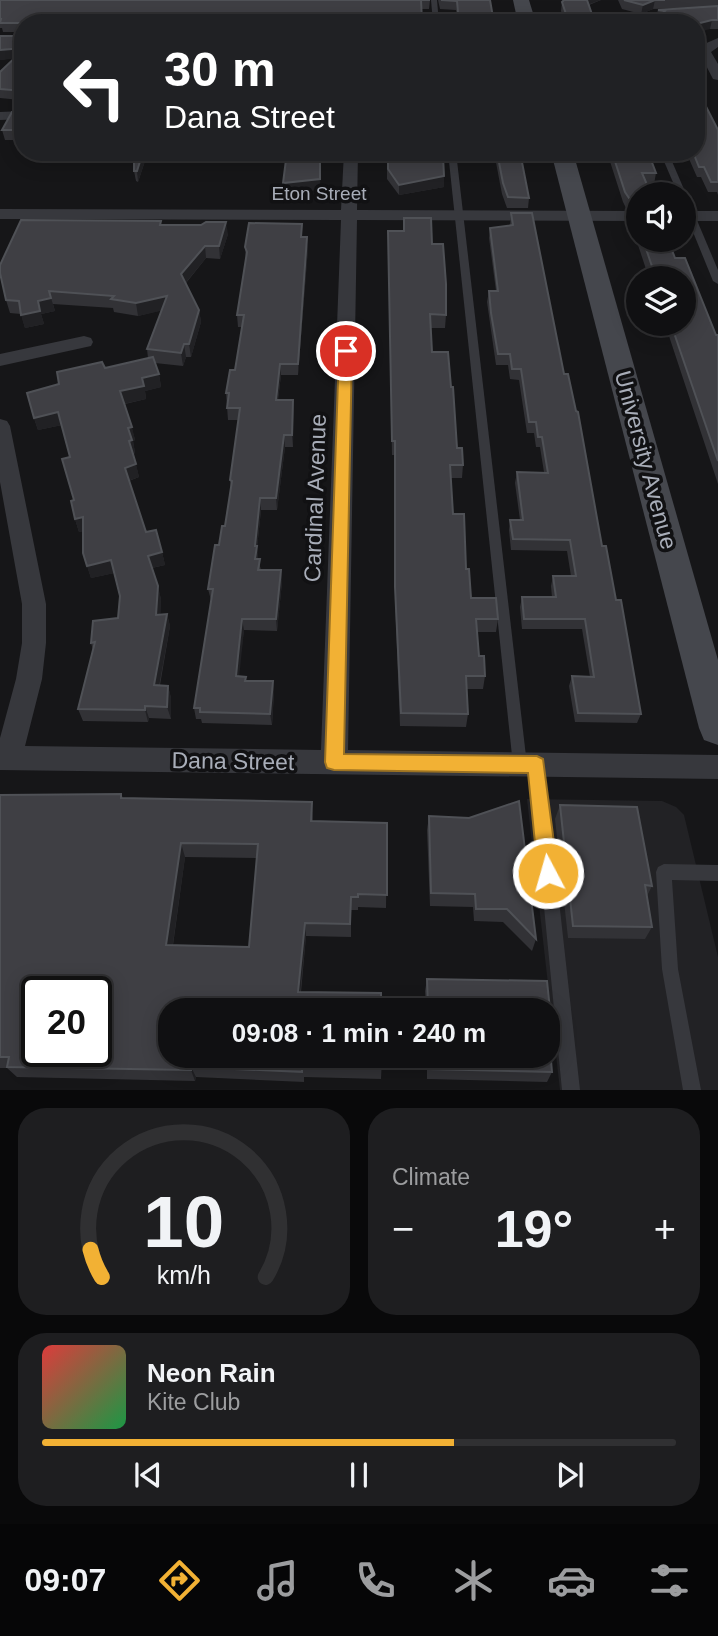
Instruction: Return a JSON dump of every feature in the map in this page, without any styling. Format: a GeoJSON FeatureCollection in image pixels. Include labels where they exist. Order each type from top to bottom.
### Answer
{"type":"FeatureCollection","features":[{"type":"Feature","properties":{"kind":"street"},"geometry":{"type":"LineString","coordinates":[[714,43],[705,52],[718,76]]}},
{"type":"Feature","properties":{"kind":"street","name":"Cardinal Avenue"},"geometry":{"type":"LineString","coordinates":[[334,762],[351,161]]}},
{"type":"Feature","properties":{"kind":"street","name":"University Avenue"},"geometry":{"type":"LineString","coordinates":[[564,161],[718,728]]}},
{"type":"Feature","properties":{"kind":"street","name":"Eton Street"},"geometry":{"type":"LineString","coordinates":[[0,214],[626,216]]}},
{"type":"Feature","properties":{"kind":"street"},"geometry":{"type":"LineString","coordinates":[[696,216],[718,216]]}},
{"type":"Feature","properties":{"kind":"street"},"geometry":{"type":"LineString","coordinates":[[0,360],[84,342]]}},
{"type":"Feature","properties":{"kind":"street"},"geometry":{"type":"LineString","coordinates":[[0,426],[34,604],[34,643],[29,679],[4,758]]}},
{"type":"Feature","properties":{"kind":"street","name":"Dana Street"},"geometry":{"type":"LineString","coordinates":[[4,758],[718,767]]}},
{"type":"Feature","properties":{"kind":"lane"},"geometry":{"type":"LineString","coordinates":[[653,14],[681,11]]}},
{"type":"Feature","properties":{"kind":"lane"},"geometry":{"type":"LineString","coordinates":[[453,161],[571,1090]]}},
{"type":"Feature","properties":{"kind":"lane"},"geometry":{"type":"LineString","coordinates":[[668,161],[677,182]]}},
{"type":"Feature","properties":{"kind":"lane"},"geometry":{"type":"LineString","coordinates":[[696,233],[718,281]]}},
{"type":"Feature","properties":{"kind":"lane"},"geometry":{"type":"LineString","coordinates":[[692,1090],[670,969],[664,872],[718,873]]}},
{"type":"Feature","properties":{"kind":"shaded area"},"geometry":{"type":"Polygon","coordinates":[[[527,799],[662,801],[676,807],[684,815],[718,957],[718,1090],[560,1090],[558,1068],[560,1068],[560,998],[550,998],[527,799]]]}},
{"type":"Feature","properties":{"kind":"building"},"geometry":{"type":"Polygon","coordinates":[[[0,0],[421,0],[422,14],[14,14],[14,23],[0,23],[0,0]]]}},
{"type":"Feature","properties":{"kind":"building"},"geometry":{"type":"Polygon","coordinates":[[[441,0],[490,0],[492,14],[458,14],[457,1],[441,0]]]}},
{"type":"Feature","properties":{"kind":"building"},"geometry":{"type":"Polygon","coordinates":[[[587,0],[592,14],[566,14],[562,2],[587,0]]]}},
{"type":"Feature","properties":{"kind":"building"},"geometry":{"type":"Polygon","coordinates":[[[624,0],[655,0],[643,5],[624,0]]]}},
{"type":"Feature","properties":{"kind":"building"},"geometry":{"type":"Polygon","coordinates":[[[718,6],[718,20],[705,22],[705,14],[662,14],[665,11],[658,10],[718,6]]]}},
{"type":"Feature","properties":{"kind":"building"},"geometry":{"type":"Polygon","coordinates":[[[0,36],[14,36],[14,49],[0,50],[0,36]]]}},
{"type":"Feature","properties":{"kind":"building"},"geometry":{"type":"Polygon","coordinates":[[[14,59],[14,90],[0,89],[0,72],[14,59]]]}},
{"type":"Feature","properties":{"kind":"building"},"geometry":{"type":"Polygon","coordinates":[[[705,105],[718,130],[718,182],[711,182],[704,167],[699,167],[697,161],[705,161],[705,105]]]}},
{"type":"Feature","properties":{"kind":"building"},"geometry":{"type":"Polygon","coordinates":[[[12,112],[14,130],[2,130],[12,112]]]}},
{"type":"Feature","properties":{"kind":"building"},"geometry":{"type":"Polygon","coordinates":[[[134,161],[140,161],[137,171],[134,171],[134,161]]]}},
{"type":"Feature","properties":{"kind":"building"},"geometry":{"type":"Polygon","coordinates":[[[286,161],[320,161],[320,179],[283,183],[286,161]]]}},
{"type":"Feature","properties":{"kind":"building"},"geometry":{"type":"Polygon","coordinates":[[[388,161],[443,161],[444,176],[399,185],[388,169],[388,161]]]}},
{"type":"Feature","properties":{"kind":"building"},"geometry":{"type":"Polygon","coordinates":[[[499,161],[522,161],[529,198],[508,197],[499,161]]]}},
{"type":"Feature","properties":{"kind":"building"},"geometry":{"type":"Polygon","coordinates":[[[615,161],[651,161],[656,173],[642,173],[646,182],[626,182],[626,194],[615,161]]]}},
{"type":"Feature","properties":{"kind":"building"},"geometry":{"type":"Polygon","coordinates":[[[511,213],[532,213],[564,374],[568,374],[578,412],[602,546],[606,546],[616,600],[621,600],[641,714],[578,713],[572,676],[594,677],[585,619],[524,619],[522,597],[556,597],[553,576],[576,576],[570,540],[513,539],[510,520],[523,520],[517,472],[548,473],[542,437],[538,437],[536,422],[529,422],[521,369],[512,369],[510,354],[498,354],[491,313],[489,291],[498,291],[490,228],[513,225],[511,213]]]}},
{"type":"Feature","properties":{"kind":"building"},"geometry":{"type":"Polygon","coordinates":[[[404,218],[431,218],[432,244],[443,244],[446,315],[430,314],[432,352],[448,352],[457,448],[462,448],[463,465],[450,465],[453,514],[464,514],[466,569],[469,569],[471,598],[496,598],[498,619],[476,619],[479,656],[484,656],[485,676],[466,676],[468,714],[401,713],[395,587],[395,441],[392,441],[388,231],[404,231],[404,218]]]}},
{"type":"Feature","properties":{"kind":"building"},"geometry":{"type":"Polygon","coordinates":[[[21,220],[161,221],[160,225],[226,222],[219,246],[205,246],[181,274],[199,310],[189,344],[184,344],[181,353],[147,349],[167,296],[136,303],[111,299],[114,296],[49,291],[51,298],[38,301],[40,311],[21,315],[19,301],[6,300],[0,265],[21,220]]]}},
{"type":"Feature","properties":{"kind":"building"},"geometry":{"type":"Polygon","coordinates":[[[249,223],[302,224],[301,237],[307,237],[298,364],[280,364],[276,400],[293,400],[292,435],[284,435],[276,498],[260,498],[255,546],[255,559],[260,559],[258,570],[281,570],[276,619],[242,619],[236,676],[246,677],[245,681],[273,681],[270,714],[200,712],[200,708],[194,708],[213,589],[208,589],[215,545],[219,545],[222,526],[225,526],[240,408],[227,408],[229,393],[226,393],[230,370],[235,370],[244,315],[237,315],[249,223]]]}},
{"type":"Feature","properties":{"kind":"building"},"geometry":{"type":"Polygon","coordinates":[[[647,252],[673,252],[675,258],[685,258],[688,266],[652,266],[647,252]]]}},
{"type":"Feature","properties":{"kind":"building"},"geometry":{"type":"Polygon","coordinates":[[[696,285],[718,335],[718,461],[675,336],[696,336],[696,285]]]}},
{"type":"Feature","properties":{"kind":"building"},"geometry":{"type":"Polygon","coordinates":[[[153,357],[159,374],[142,378],[144,386],[120,391],[132,427],[128,428],[132,440],[129,441],[136,464],[125,468],[146,532],[156,530],[162,552],[148,556],[158,586],[156,615],[167,614],[154,685],[168,686],[167,707],[145,706],[145,710],[78,709],[95,642],[91,643],[93,621],[118,618],[120,596],[111,560],[87,566],[83,553],[83,517],[75,519],[71,501],[74,500],[62,459],[70,457],[58,412],[34,418],[27,393],[59,384],[57,372],[102,362],[105,368],[153,357]]]}},
{"type":"Feature","properties":{"kind":"building"},"geometry":{"type":"Polygon","coordinates":[[[121,794],[121,798],[312,802],[311,821],[387,823],[387,895],[358,894],[358,897],[351,897],[350,924],[305,923],[298,992],[381,993],[381,998],[158,998],[158,1068],[191,1070],[7,1067],[9,1057],[0,1057],[0,795],[121,794]],[[181,843],[166,945],[249,947],[258,844],[181,843]]]}},
{"type":"Feature","properties":{"kind":"building"},"geometry":{"type":"Polygon","coordinates":[[[519,801],[536,939],[507,909],[476,909],[475,894],[431,893],[429,816],[469,818],[519,801]]]}},
{"type":"Feature","properties":{"kind":"building"},"geometry":{"type":"Polygon","coordinates":[[[560,805],[637,807],[652,886],[645,885],[652,927],[573,926],[560,805]]]}},
{"type":"Feature","properties":{"kind":"building"},"geometry":{"type":"Polygon","coordinates":[[[427,979],[547,981],[549,998],[428,998],[427,979]]]}},
{"type":"Feature","properties":{"kind":"building"},"geometry":{"type":"Polygon","coordinates":[[[213,1068],[302,1068],[302,1072],[213,1068]]]}},
{"type":"Feature","properties":{"kind":"building"},"geometry":{"type":"Polygon","coordinates":[[[552,1068],[552,1072],[429,1069],[552,1068]]]}},
{"type":"Feature","properties":{"kind":"route"},"geometry":{"type":"LineString","coordinates":[[346,351],[334,762],[537,765],[548,873]]}}]}
